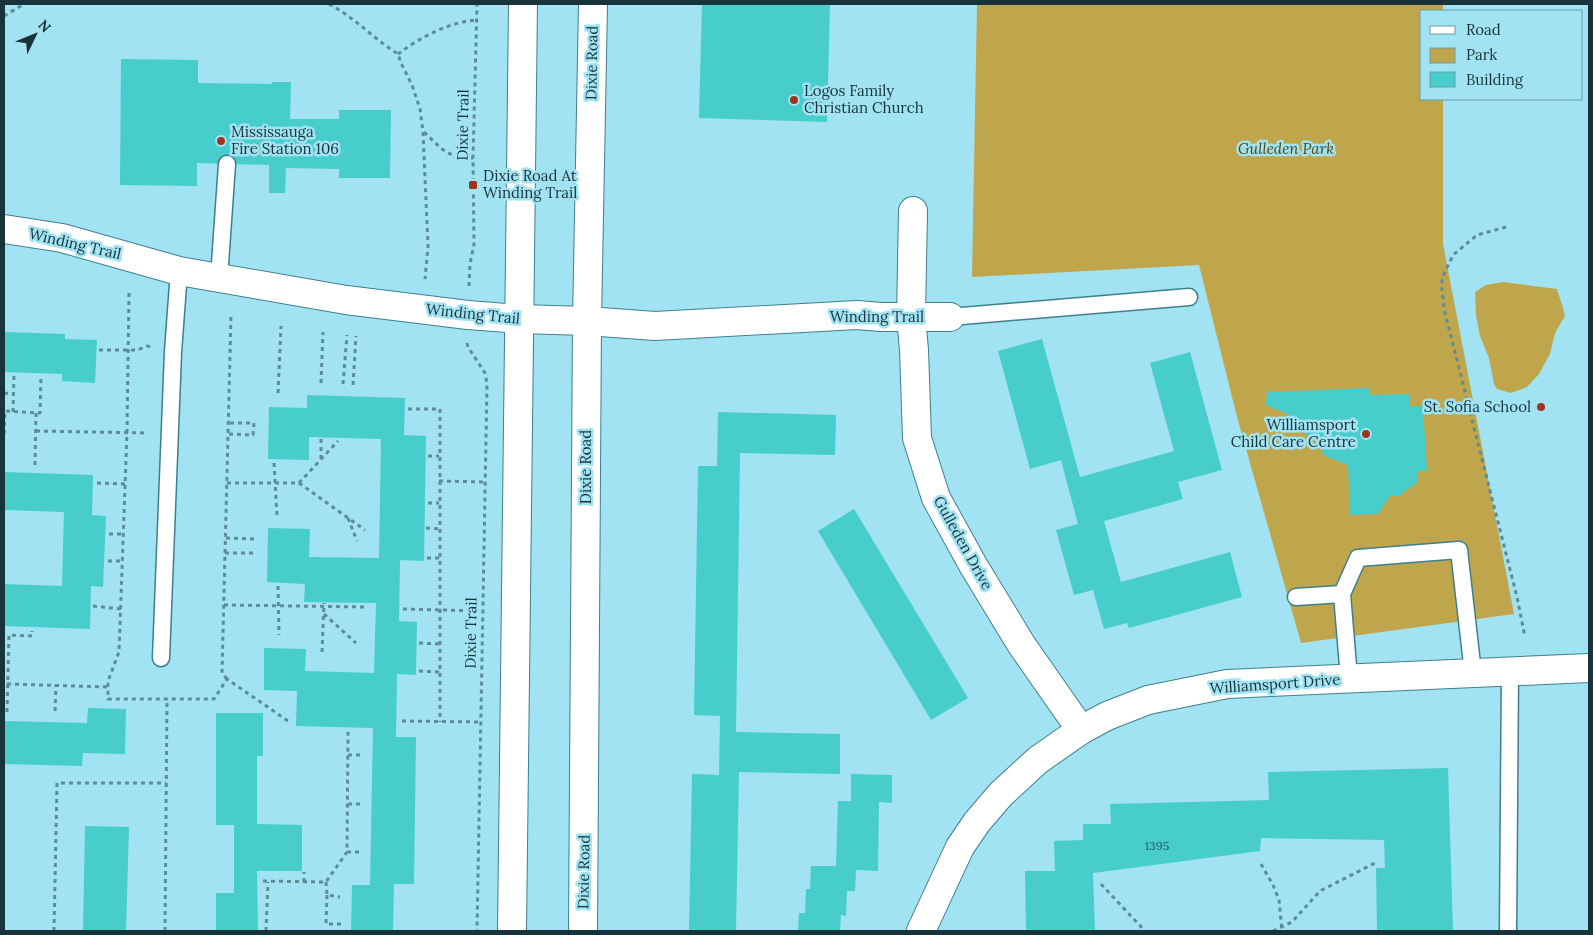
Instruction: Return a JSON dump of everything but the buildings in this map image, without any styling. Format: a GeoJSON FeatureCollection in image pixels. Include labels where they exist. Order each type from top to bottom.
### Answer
{"type":"FeatureCollection","features":[{"type":"Feature","properties":{"kind":"street"},"geometry":{"type":"LineString","coordinates":[[512,931],[523,4]]}},
{"type":"Feature","properties":{"kind":"street","name":"Dixie Road"},"geometry":{"type":"LineString","coordinates":[[583,931],[587,321],[593,4]]}},
{"type":"Feature","properties":{"kind":"street","name":"Gulleden Drive"},"geometry":{"type":"LineString","coordinates":[[914,211],[911,317],[917,438],[936,498],[972,564],[1021,644],[1081,730]]}},
{"type":"Feature","properties":{"kind":"street","name":"Winding Trail"},"geometry":{"type":"LineString","coordinates":[[4,229],[62,238],[179,271],[346,300],[456,314],[655,326],[857,315],[950,317]]}},
{"type":"Feature","properties":{"kind":"street","name":"Williamsport Drive"},"geometry":{"type":"LineString","coordinates":[[921,931],[960,847],[977,822],[1001,794],[1038,760],[1081,730],[1107,716],[1148,700],[1227,684],[1589,668]]}},
{"type":"Feature","properties":{"kind":"lane"},"geometry":{"type":"LineString","coordinates":[[219,278],[227,164]]}},
{"type":"Feature","properties":{"kind":"lane"},"geometry":{"type":"LineString","coordinates":[[161,658],[173,352],[179,271]]}},
{"type":"Feature","properties":{"kind":"lane"},"geometry":{"type":"LineString","coordinates":[[950,317],[1189,297]]}},
{"type":"Feature","properties":{"kind":"lane"},"geometry":{"type":"LineString","coordinates":[[1349,678],[1342,594],[1358,558],[1459,550],[1473,672]]}},
{"type":"Feature","properties":{"kind":"lane"},"geometry":{"type":"LineString","coordinates":[[1296,597],[1342,594]]}},
{"type":"Feature","properties":{"kind":"lane"},"geometry":{"type":"LineString","coordinates":[[1508,931],[1510,671]]}},
{"type":"Feature","properties":{"kind":"path"},"geometry":{"type":"LineString","coordinates":[[4,16],[24,4]]}},
{"type":"Feature","properties":{"kind":"path"},"geometry":{"type":"LineString","coordinates":[[329,4],[344,12],[398,54],[412,85],[420,109],[423,132],[428,246],[425,279]]}},
{"type":"Feature","properties":{"kind":"path","name":"Dixie Trail"},"geometry":{"type":"LineString","coordinates":[[469,276],[474,244],[477,4]]}},
{"type":"Feature","properties":{"kind":"path"},"geometry":{"type":"LineString","coordinates":[[398,54],[432,34],[462,21],[476,20]]}},
{"type":"Feature","properties":{"kind":"path"},"geometry":{"type":"LineString","coordinates":[[423,132],[448,154],[459,158],[474,158]]}},
{"type":"Feature","properties":{"kind":"path"},"geometry":{"type":"LineString","coordinates":[[1506,227],[1477,235],[1452,255],[1442,278],[1442,290],[1445,313],[1517,597],[1525,638]]}},
{"type":"Feature","properties":{"kind":"path"},"geometry":{"type":"LineString","coordinates":[[227,679],[222,673],[231,315]]}},
{"type":"Feature","properties":{"kind":"path"},"geometry":{"type":"LineString","coordinates":[[278,392],[281,326]]}},
{"type":"Feature","properties":{"kind":"path"},"geometry":{"type":"LineString","coordinates":[[321,383],[323,332]]}},
{"type":"Feature","properties":{"kind":"path"},"geometry":{"type":"LineString","coordinates":[[343,384],[347,335]]}},
{"type":"Feature","properties":{"kind":"path"},"geometry":{"type":"LineString","coordinates":[[353,385],[356,336]]}},
{"type":"Feature","properties":{"kind":"path","name":"Dixie Trail"},"geometry":{"type":"LineString","coordinates":[[467,340],[468,347],[485,373],[487,384],[478,931]]}},
{"type":"Feature","properties":{"kind":"path"},"geometry":{"type":"LineString","coordinates":[[99,350],[137,350],[148,346],[173,352]]}},
{"type":"Feature","properties":{"kind":"path"},"geometry":{"type":"LineString","coordinates":[[13,412],[14,375]]}},
{"type":"Feature","properties":{"kind":"path"},"geometry":{"type":"LineString","coordinates":[[4,434],[5,411],[40,413],[41,376]]}},
{"type":"Feature","properties":{"kind":"path"},"geometry":{"type":"LineString","coordinates":[[4,393],[13,394]]}},
{"type":"Feature","properties":{"kind":"path"},"geometry":{"type":"LineString","coordinates":[[408,409],[440,409],[440,722]]}},
{"type":"Feature","properties":{"kind":"path"},"geometry":{"type":"LineString","coordinates":[[35,465],[36,413]]}},
{"type":"Feature","properties":{"kind":"path"},"geometry":{"type":"LineString","coordinates":[[229,422],[254,423],[253,435],[229,434]]}},
{"type":"Feature","properties":{"kind":"path"},"geometry":{"type":"LineString","coordinates":[[36,431],[170,433]]}},
{"type":"Feature","properties":{"kind":"path"},"geometry":{"type":"LineString","coordinates":[[321,439],[321,460]]}},
{"type":"Feature","properties":{"kind":"path"},"geometry":{"type":"LineString","coordinates":[[299,483],[338,441]]}},
{"type":"Feature","properties":{"kind":"path"},"geometry":{"type":"LineString","coordinates":[[428,456],[439,456]]}},
{"type":"Feature","properties":{"kind":"path"},"geometry":{"type":"LineString","coordinates":[[274,463],[277,516]]}},
{"type":"Feature","properties":{"kind":"path"},"geometry":{"type":"LineString","coordinates":[[439,481],[486,482]]}},
{"type":"Feature","properties":{"kind":"path"},"geometry":{"type":"LineString","coordinates":[[97,483],[125,484]]}},
{"type":"Feature","properties":{"kind":"path"},"geometry":{"type":"LineString","coordinates":[[227,483],[299,483],[365,530]]}},
{"type":"Feature","properties":{"kind":"path"},"geometry":{"type":"LineString","coordinates":[[428,503],[439,503]]}},
{"type":"Feature","properties":{"kind":"path"},"geometry":{"type":"LineString","coordinates":[[348,518],[357,541]]}},
{"type":"Feature","properties":{"kind":"path"},"geometry":{"type":"LineString","coordinates":[[426,528],[440,529]]}},
{"type":"Feature","properties":{"kind":"path"},"geometry":{"type":"LineString","coordinates":[[109,534],[123,534]]}},
{"type":"Feature","properties":{"kind":"path"},"geometry":{"type":"LineString","coordinates":[[226,538],[255,539]]}},
{"type":"Feature","properties":{"kind":"path"},"geometry":{"type":"LineString","coordinates":[[225,553],[255,553]]}},
{"type":"Feature","properties":{"kind":"path"},"geometry":{"type":"LineString","coordinates":[[428,558],[440,558]]}},
{"type":"Feature","properties":{"kind":"path"},"geometry":{"type":"LineString","coordinates":[[108,561],[122,561]]}},
{"type":"Feature","properties":{"kind":"path"},"geometry":{"type":"LineString","coordinates":[[278,586],[279,635]]}},
{"type":"Feature","properties":{"kind":"path"},"geometry":{"type":"LineString","coordinates":[[224,605],[365,607]]}},
{"type":"Feature","properties":{"kind":"path"},"geometry":{"type":"LineString","coordinates":[[322,652],[324,605]]}},
{"type":"Feature","properties":{"kind":"path"},"geometry":{"type":"LineString","coordinates":[[93,606],[121,609]]}},
{"type":"Feature","properties":{"kind":"path"},"geometry":{"type":"LineString","coordinates":[[404,609],[482,611]]}},
{"type":"Feature","properties":{"kind":"path"},"geometry":{"type":"LineString","coordinates":[[324,613],[356,643]]}},
{"type":"Feature","properties":{"kind":"path"},"geometry":{"type":"LineString","coordinates":[[7,712],[8,635],[32,636],[32,631]]}},
{"type":"Feature","properties":{"kind":"path"},"geometry":{"type":"LineString","coordinates":[[419,643],[440,644]]}},
{"type":"Feature","properties":{"kind":"path"},"geometry":{"type":"LineString","coordinates":[[419,672],[440,672]]}},
{"type":"Feature","properties":{"kind":"path"},"geometry":{"type":"LineString","coordinates":[[7,684],[108,686]]}},
{"type":"Feature","properties":{"kind":"path"},"geometry":{"type":"LineString","coordinates":[[55,711],[56,686]]}},
{"type":"Feature","properties":{"kind":"path"},"geometry":{"type":"LineString","coordinates":[[165,931],[167,699]]}},
{"type":"Feature","properties":{"kind":"path"},"geometry":{"type":"LineString","coordinates":[[402,721],[481,722]]}},
{"type":"Feature","properties":{"kind":"path"},"geometry":{"type":"LineString","coordinates":[[342,924],[326,924],[326,882],[347,852],[348,732]]}},
{"type":"Feature","properties":{"kind":"path"},"geometry":{"type":"LineString","coordinates":[[348,755],[364,756]]}},
{"type":"Feature","properties":{"kind":"path"},"geometry":{"type":"LineString","coordinates":[[54,931],[57,783],[166,783]]}},
{"type":"Feature","properties":{"kind":"path"},"geometry":{"type":"LineString","coordinates":[[348,804],[364,804]]}},
{"type":"Feature","properties":{"kind":"path"},"geometry":{"type":"LineString","coordinates":[[347,852],[361,852]]}},
{"type":"Feature","properties":{"kind":"path"},"geometry":{"type":"LineString","coordinates":[[1273,931],[1282,929],[1292,922],[1320,891],[1376,862]]}},
{"type":"Feature","properties":{"kind":"path"},"geometry":{"type":"LineString","coordinates":[[1260,864],[1274,884],[1282,929]]}},
{"type":"Feature","properties":{"kind":"path"},"geometry":{"type":"LineString","coordinates":[[304,872],[304,882]]}},
{"type":"Feature","properties":{"kind":"path"},"geometry":{"type":"LineString","coordinates":[[263,881],[326,882]]}},
{"type":"Feature","properties":{"kind":"path"},"geometry":{"type":"LineString","coordinates":[[266,931],[268,882]]}},
{"type":"Feature","properties":{"kind":"path"},"geometry":{"type":"LineString","coordinates":[[1101,884],[1145,931]]}},
{"type":"Feature","properties":{"kind":"path"},"geometry":{"type":"LineString","coordinates":[[326,895],[340,897]]}},
{"type":"Feature","properties":{"kind":"green space","name":"Gulleden Park"},"geometry":{"type":"Polygon","coordinates":[[[977,4],[1443,4],[1443,10],[1420,10],[1420,100],[1443,100],[1443,244],[1514,614],[1301,643],[1237,417],[1199,265],[972,277],[977,4]]]}},
{"type":"Feature","properties":{"kind":"green space"},"geometry":{"type":"Polygon","coordinates":[[[1503,282],[1557,289],[1565,316],[1555,333],[1550,354],[1539,374],[1527,387],[1511,393],[1497,389],[1494,384],[1489,358],[1480,336],[1476,315],[1475,292],[1486,285],[1503,282]]]}},
{"type":"Feature","properties":{"kind":"place","name":"Logos Family Christian Church"},"geometry":{"type":"Point","coordinates":[794,100]}},
{"type":"Feature","properties":{"kind":"place","name":"Mississauga Fire Station 106"},"geometry":{"type":"Point","coordinates":[221,141]}},
{"type":"Feature","properties":{"kind":"place","name":"Dixie Road At Winding Trail"},"geometry":{"type":"Point","coordinates":[473,185]}},
{"type":"Feature","properties":{"kind":"place","name":"St. Sofia School"},"geometry":{"type":"Point","coordinates":[1541,407]}},
{"type":"Feature","properties":{"kind":"place","name":"Williamsport Child Care Centre"},"geometry":{"type":"Point","coordinates":[1366,434]}}]}
